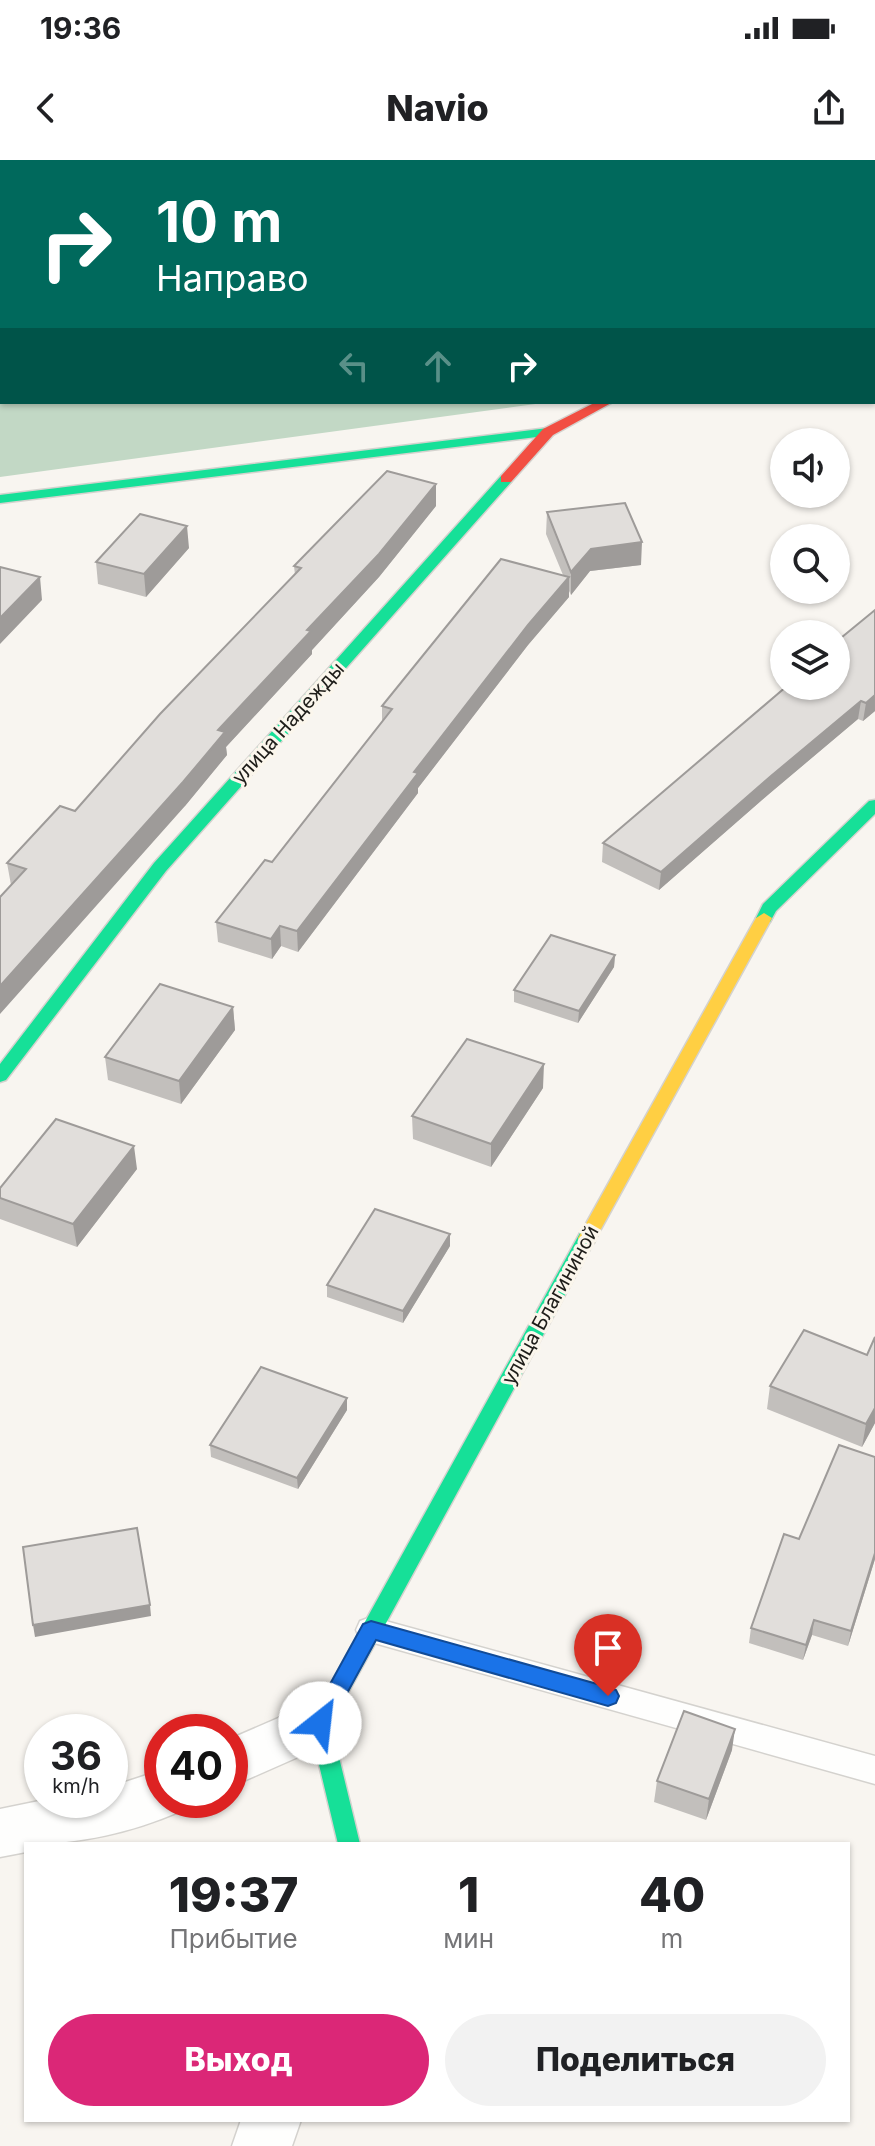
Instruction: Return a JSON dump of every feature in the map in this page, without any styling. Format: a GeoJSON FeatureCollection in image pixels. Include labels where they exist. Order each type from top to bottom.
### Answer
{"type":"FeatureCollection","features":[{"type":"Feature","properties":{"kind":"street","name":"улица Надежды"},"geometry":{"type":"LineString","coordinates":[[0,1076],[160,867],[548,432],[602,404]]}},
{"type":"Feature","properties":{"kind":"street"},"geometry":{"type":"LineString","coordinates":[[2,500],[548,432]]}},
{"type":"Feature","properties":{"kind":"street","name":"улица Благининой"},"geometry":{"type":"LineString","coordinates":[[320,1723],[769,908],[875,805]]}},
{"type":"Feature","properties":{"kind":"street"},"geometry":{"type":"LineString","coordinates":[[248,1756],[320,1723],[349,1842]]}},
{"type":"Feature","properties":{"kind":"street"},"geometry":{"type":"LineString","coordinates":[[0,1833],[132,1807],[144,1802]]}},
{"type":"Feature","properties":{"kind":"street"},"geometry":{"type":"LineString","coordinates":[[262,2146],[270,2122]]}},
{"type":"Feature","properties":{"kind":"lane"},"geometry":{"type":"LineString","coordinates":[[371,1630],[875,1770]]}},
{"type":"Feature","properties":{"kind":"green space"},"geometry":{"type":"Polygon","coordinates":[[[0,404],[535,404],[0,477],[0,404]]]}},
{"type":"Feature","properties":{"kind":"building"},"geometry":{"type":"Polygon","coordinates":[[[387,471],[436,484],[379,554],[307,630],[311,631],[218,730],[225,732],[183,782],[0,986],[0,897],[26,869],[7,863],[60,806],[75,811],[160,714],[301,568],[294,566],[387,471]]]}},
{"type":"Feature","properties":{"kind":"building"},"geometry":{"type":"Polygon","coordinates":[[[625,503],[642,542],[591,549],[571,572],[547,512],[625,503]]]}},
{"type":"Feature","properties":{"kind":"building"},"geometry":{"type":"Polygon","coordinates":[[[140,514],[187,526],[144,574],[96,562],[140,514]]]}},
{"type":"Feature","properties":{"kind":"building"},"geometry":{"type":"Polygon","coordinates":[[[501,559],[569,577],[414,772],[418,773],[297,931],[280,926],[271,939],[216,922],[265,860],[272,862],[392,709],[382,706],[501,559]]]}},
{"type":"Feature","properties":{"kind":"building"},"geometry":{"type":"Polygon","coordinates":[[[0,567],[40,577],[0,618],[0,567]]]}},
{"type":"Feature","properties":{"kind":"building"},"geometry":{"type":"Polygon","coordinates":[[[875,610],[875,695],[866,703],[861,701],[661,872],[603,843],[771,700],[850,700],[850,631],[875,610]]]}},
{"type":"Feature","properties":{"kind":"building"},"geometry":{"type":"Polygon","coordinates":[[[551,935],[615,955],[579,1011],[514,990],[551,935]]]}},
{"type":"Feature","properties":{"kind":"building"},"geometry":{"type":"Polygon","coordinates":[[[160,984],[233,1007],[179,1081],[105,1057],[160,984]]]}},
{"type":"Feature","properties":{"kind":"building"},"geometry":{"type":"Polygon","coordinates":[[[467,1039],[544,1064],[491,1144],[412,1116],[467,1039]]]}},
{"type":"Feature","properties":{"kind":"building"},"geometry":{"type":"Polygon","coordinates":[[[56,1119],[134,1146],[73,1224],[0,1198],[0,1188],[56,1119]]]}},
{"type":"Feature","properties":{"kind":"building"},"geometry":{"type":"Polygon","coordinates":[[[375,1209],[450,1234],[403,1311],[327,1285],[375,1209]]]}},
{"type":"Feature","properties":{"kind":"building"},"geometry":{"type":"Polygon","coordinates":[[[804,1330],[867,1355],[875,1337],[875,1408],[866,1424],[770,1386],[804,1330]]]}},
{"type":"Feature","properties":{"kind":"building"},"geometry":{"type":"Polygon","coordinates":[[[261,1367],[347,1398],[297,1478],[210,1445],[261,1367]]]}},
{"type":"Feature","properties":{"kind":"building"},"geometry":{"type":"Polygon","coordinates":[[[839,1445],[875,1457],[875,1553],[851,1631],[814,1620],[806,1645],[751,1628],[784,1534],[799,1539],[839,1445]]]}},
{"type":"Feature","properties":{"kind":"building"},"geometry":{"type":"Polygon","coordinates":[[[137,1528],[150,1605],[33,1625],[23,1547],[137,1528]]]}},
{"type":"Feature","properties":{"kind":"building"},"geometry":{"type":"Polygon","coordinates":[[[684,1711],[735,1729],[709,1799],[657,1781],[684,1711]]]}},
{"type":"Feature","properties":{"kind":"traffic: fast"},"geometry":{"type":"LineString","coordinates":[[0,499],[548,432]]}},
{"type":"Feature","properties":{"kind":"traffic: fast"},"geometry":{"type":"LineString","coordinates":[[0,1076],[160,867],[506,479]]}},
{"type":"Feature","properties":{"kind":"traffic: fast"},"geometry":{"type":"LineString","coordinates":[[764,918],[769,908],[875,805]]}},
{"type":"Feature","properties":{"kind":"traffic: fast"},"geometry":{"type":"LineString","coordinates":[[349,1842],[320,1723],[587,1238]]}},
{"type":"Feature","properties":{"kind":"traffic: slow"},"geometry":{"type":"LineString","coordinates":[[587,1238],[764,918]]}},
{"type":"Feature","properties":{"kind":"traffic: jam"},"geometry":{"type":"LineString","coordinates":[[506,479],[548,432],[602,404]]}},
{"type":"Feature","properties":{"kind":"route"},"geometry":{"type":"LineString","coordinates":[[320,1723],[371,1630],[608,1696]]}}]}
